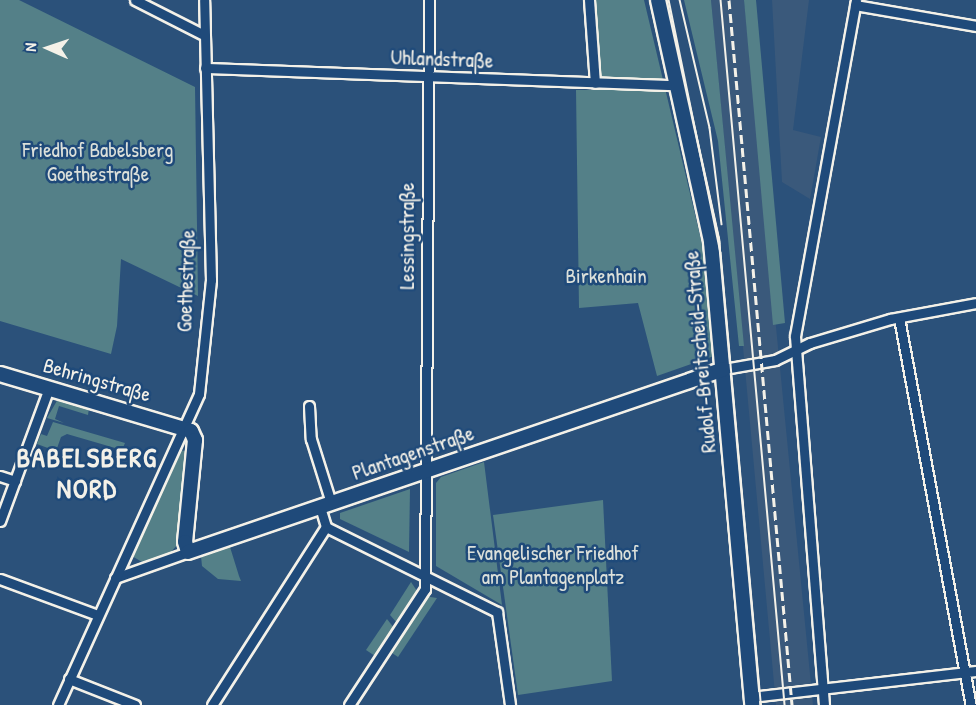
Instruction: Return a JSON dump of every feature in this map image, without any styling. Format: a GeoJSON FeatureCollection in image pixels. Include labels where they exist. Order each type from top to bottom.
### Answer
{"type":"FeatureCollection","features":[{"type":"Feature","properties":{"kind":"street"},"geometry":{"type":"LineString","coordinates":[[135,0],[204,35]]}},
{"type":"Feature","properties":{"kind":"street","name":"Goethestraße"},"geometry":{"type":"LineString","coordinates":[[58,705],[199,394],[211,280],[204,0]]}},
{"type":"Feature","properties":{"kind":"street","name":"Lessingstraße"},"geometry":{"type":"LineString","coordinates":[[349,705],[425,589],[423,472],[426,76],[429,0]]}},
{"type":"Feature","properties":{"kind":"street"},"geometry":{"type":"LineString","coordinates":[[589,0],[595,83]]}},
{"type":"Feature","properties":{"kind":"street","name":"Rudolf-Breitscheid-Straße"},"geometry":{"type":"LineString","coordinates":[[658,0],[711,242],[724,369],[751,701]]}},
{"type":"Feature","properties":{"kind":"street"},"geometry":{"type":"LineString","coordinates":[[824,705],[795,351],[855,2],[976,26]]}},
{"type":"Feature","properties":{"kind":"street","name":"Uhlandstraße"},"geometry":{"type":"LineString","coordinates":[[205,68],[677,85]]}},
{"type":"Feature","properties":{"kind":"street"},"geometry":{"type":"LineString","coordinates":[[724,369],[775,360],[810,343],[899,318],[976,303]]}},
{"type":"Feature","properties":{"kind":"street"},"geometry":{"type":"LineString","coordinates":[[899,318],[971,705]]}},
{"type":"Feature","properties":{"kind":"street","name":"Plantagenstraße"},"geometry":{"type":"LineString","coordinates":[[115,578],[724,369]]}},
{"type":"Feature","properties":{"kind":"street","name":"Behringstraße"},"geometry":{"type":"LineString","coordinates":[[0,374],[183,427]]}},
{"type":"Feature","properties":{"kind":"street"},"geometry":{"type":"LineString","coordinates":[[0,521],[49,388]]}},
{"type":"Feature","properties":{"kind":"street"},"geometry":{"type":"LineString","coordinates":[[212,705],[326,527],[326,505],[311,439],[309,406]]}},
{"type":"Feature","properties":{"kind":"street"},"geometry":{"type":"LineString","coordinates":[[183,427],[191,431],[195,440],[185,542],[188,552]]}},
{"type":"Feature","properties":{"kind":"street"},"geometry":{"type":"LineString","coordinates":[[0,476],[15,481]]}},
{"type":"Feature","properties":{"kind":"street"},"geometry":{"type":"LineString","coordinates":[[326,527],[497,612],[510,705]]}},
{"type":"Feature","properties":{"kind":"street"},"geometry":{"type":"LineString","coordinates":[[0,579],[98,615]]}},
{"type":"Feature","properties":{"kind":"street"},"geometry":{"type":"LineString","coordinates":[[751,701],[976,671]]}},
{"type":"Feature","properties":{"kind":"street"},"geometry":{"type":"LineString","coordinates":[[69,679],[135,705]]}},
{"type":"Feature","properties":{"kind":"shaded area"},"geometry":{"type":"Polygon","coordinates":[[[711,0],[744,0],[813,705],[776,705],[711,0]]]}},
{"type":"Feature","properties":{"kind":"shaded area"},"geometry":{"type":"Polygon","coordinates":[[[772,0],[809,0],[793,130],[821,137],[810,199],[782,182],[772,0]]]}},
{"type":"Feature","properties":{"kind":"green space","name":"Friedhof Babelsberg Goethestraße"},"geometry":{"type":"Polygon","coordinates":[[[0,0],[19,0],[195,87],[198,296],[121,259],[117,326],[111,354],[0,321],[0,0]]]}},
{"type":"Feature","properties":{"kind":"green space","name":"Birkenhain"},"geometry":{"type":"Polygon","coordinates":[[[589,0],[644,0],[703,248],[714,356],[657,376],[638,303],[579,308],[576,90],[594,90],[589,0]]]}},
{"type":"Feature","properties":{"kind":"green space"},"geometry":{"type":"Polygon","coordinates":[[[684,0],[711,0],[744,346],[739,346],[718,141],[684,0]]]}},
{"type":"Feature","properties":{"kind":"green space"},"geometry":{"type":"Polygon","coordinates":[[[744,0],[756,0],[785,323],[773,325],[744,0]]]}},
{"type":"Feature","properties":{"kind":"green space"},"geometry":{"type":"Polygon","coordinates":[[[58,399],[89,408],[88,415],[59,406],[55,419],[64,423],[47,418],[58,399]]]}},
{"type":"Feature","properties":{"kind":"green space"},"geometry":{"type":"Polygon","coordinates":[[[53,422],[125,443],[122,450],[67,434],[61,437],[56,451],[37,444],[41,434],[47,436],[53,422]]]}},
{"type":"Feature","properties":{"kind":"green space"},"geometry":{"type":"Polygon","coordinates":[[[180,450],[185,451],[179,543],[170,553],[142,562],[132,556],[180,450]]]}},
{"type":"Feature","properties":{"kind":"green space"},"geometry":{"type":"Polygon","coordinates":[[[484,462],[502,605],[436,566],[436,483],[441,477],[484,462]]]}},
{"type":"Feature","properties":{"kind":"green space"},"geometry":{"type":"Polygon","coordinates":[[[410,489],[409,552],[340,519],[340,513],[410,489]]]}},
{"type":"Feature","properties":{"kind":"green space","name":"Evangelischer Friedhof am Plantagenplatz"},"geometry":{"type":"Polygon","coordinates":[[[603,500],[612,681],[518,695],[493,515],[603,500]]]}},
{"type":"Feature","properties":{"kind":"green space"},"geometry":{"type":"Polygon","coordinates":[[[230,547],[241,581],[218,579],[202,566],[201,556],[230,547]]]}},
{"type":"Feature","properties":{"kind":"green space"},"geometry":{"type":"Polygon","coordinates":[[[411,582],[417,591],[397,623],[390,615],[411,582]]]}},
{"type":"Feature","properties":{"kind":"green space"},"geometry":{"type":"Polygon","coordinates":[[[424,596],[437,598],[398,657],[389,651],[424,596]]]}},
{"type":"Feature","properties":{"kind":"green space"},"geometry":{"type":"Polygon","coordinates":[[[387,619],[394,628],[375,656],[366,650],[387,619]]]}},
{"type":"Feature","properties":{"kind":"tram line"},"geometry":{"type":"LineString","coordinates":[[669,0],[721,253],[761,705]]}},
{"type":"Feature","properties":{"kind":"tram line"},"geometry":{"type":"LineString","coordinates":[[680,0],[710,128],[722,224]]}},
{"type":"Feature","properties":{"kind":"tram line"},"geometry":{"type":"LineString","coordinates":[[721,0],[785,705]]}},
{"type":"Feature","properties":{"kind":"railway"},"geometry":{"type":"LineString","coordinates":[[729,0],[792,705]]}},
{"type":"Feature","properties":{"kind":"district","name":"BABELSBERG NORD"},"geometry":{"type":"Point","coordinates":[87,472]}}]}
